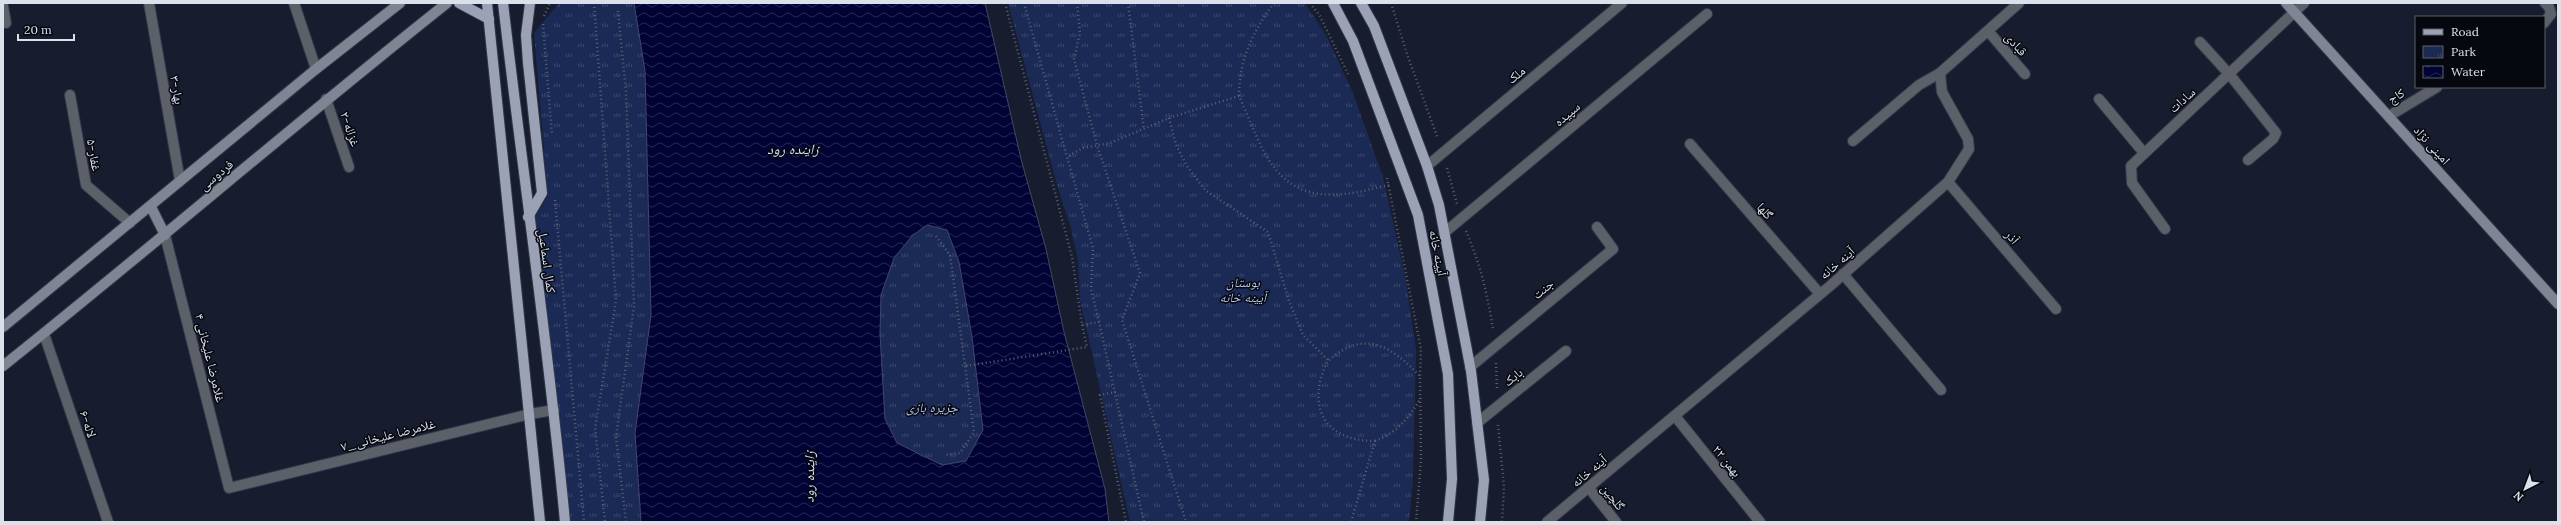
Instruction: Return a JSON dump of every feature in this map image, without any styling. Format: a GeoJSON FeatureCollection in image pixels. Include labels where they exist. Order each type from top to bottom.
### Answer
{"type":"FeatureCollection","features":[{"type":"Feature","properties":{"kind":"main road","name":"فردوسی"},"geometry":{"type":"LineString","coordinates":[[3,327],[151,207],[180,181],[316,69],[400,3]]}},
{"type":"Feature","properties":{"kind":"main road","name":"فردوسی"},"geometry":{"type":"LineString","coordinates":[[3,366],[165,235],[326,99],[446,3]]}},
{"type":"Feature","properties":{"kind":"main road"},"geometry":{"type":"LineString","coordinates":[[459,3],[489,19]]}},
{"type":"Feature","properties":{"kind":"main road"},"geometry":{"type":"LineString","coordinates":[[487,3],[540,522]]}},
{"type":"Feature","properties":{"kind":"main road","name":"کمال اسماعیل"},"geometry":{"type":"LineString","coordinates":[[503,3],[528,217],[554,410],[565,522]]}},
{"type":"Feature","properties":{"kind":"main road"},"geometry":{"type":"LineString","coordinates":[[528,217],[542,193],[526,35],[530,3]]}},
{"type":"Feature","properties":{"kind":"main road","name":"آیینه خانه"},"geometry":{"type":"LineString","coordinates":[[1332,3],[1353,40],[1418,216],[1448,374],[1452,480],[1448,522]]}},
{"type":"Feature","properties":{"kind":"main road","name":"آیینه خانه"},"geometry":{"type":"LineString","coordinates":[[1361,3],[1367,8],[1427,166],[1444,233],[1470,367],[1477,423],[1484,480],[1480,522]]}},
{"type":"Feature","properties":{"kind":"main road","name":"امینی نژاد"},"geometry":{"type":"LineString","coordinates":[[2286,3],[2558,304]]}},
{"type":"Feature","properties":{"kind":"main road"},"geometry":{"type":"LineString","coordinates":[[151,207],[165,235]]}},
{"type":"Feature","properties":{"kind":"street","name":"۳-بهار"},"geometry":{"type":"LineString","coordinates":[[149,3],[180,181]]}},
{"type":"Feature","properties":{"kind":"street"},"geometry":{"type":"LineString","coordinates":[[294,3],[316,69]]}},
{"type":"Feature","properties":{"kind":"street","name":"ملک"},"geometry":{"type":"LineString","coordinates":[[1427,166],[1622,3]]}},
{"type":"Feature","properties":{"kind":"street"},"geometry":{"type":"LineString","coordinates":[[1853,141],[1919,84],[1940,73],[2019,3]]}},
{"type":"Feature","properties":{"kind":"street","name":"سادات"},"geometry":{"type":"LineString","coordinates":[[2165,228],[2132,183],[2132,166],[2144,153],[2230,75],[2304,3]]}},
{"type":"Feature","properties":{"kind":"street"},"geometry":{"type":"LineString","coordinates":[[2545,3],[2551,14],[2545,22]]}},
{"type":"Feature","properties":{"kind":"street"},"geometry":{"type":"LineString","coordinates":[[3,6],[6,23]]}},
{"type":"Feature","properties":{"kind":"street","name":"سپیده"},"geometry":{"type":"LineString","coordinates":[[1444,233],[1707,14]]}},
{"type":"Feature","properties":{"kind":"street","name":"قبادی"},"geometry":{"type":"LineString","coordinates":[[1988,31],[2026,74]]}},
{"type":"Feature","properties":{"kind":"street"},"geometry":{"type":"LineString","coordinates":[[2200,42],[2230,75],[2276,133],[2273,138],[2248,160]]}},
{"type":"Feature","properties":{"kind":"street","name":"آینه خانه"},"geometry":{"type":"LineString","coordinates":[[1547,522],[1820,294],[1948,182],[1969,149],[1968,139],[1942,92],[1940,73]]}},
{"type":"Feature","properties":{"kind":"street","name":"کاج"},"geometry":{"type":"LineString","coordinates":[[2389,116],[2435,88]]}},
{"type":"Feature","properties":{"kind":"street","name":"۵-غفار"},"geometry":{"type":"LineString","coordinates":[[70,95],[86,185],[130,223]]}},
{"type":"Feature","properties":{"kind":"street","name":"۲-غزاله"},"geometry":{"type":"LineString","coordinates":[[326,99],[349,166]]}},
{"type":"Feature","properties":{"kind":"street"},"geometry":{"type":"LineString","coordinates":[[2099,99],[2144,153]]}},
{"type":"Feature","properties":{"kind":"street","name":"گلها"},"geometry":{"type":"LineString","coordinates":[[1690,144],[1820,294]]}},
{"type":"Feature","properties":{"kind":"street","name":"آذر"},"geometry":{"type":"LineString","coordinates":[[1948,182],[2056,309]]}},
{"type":"Feature","properties":{"kind":"street","name":"جنت"},"geometry":{"type":"LineString","coordinates":[[1470,367],[1613,249],[1597,227]]}},
{"type":"Feature","properties":{"kind":"street","name":"۴ غلامرضا علیخانی"},"geometry":{"type":"LineString","coordinates":[[165,235],[229,488]]}},
{"type":"Feature","properties":{"kind":"street"},"geometry":{"type":"LineString","coordinates":[[1843,274],[1941,390]]}},
{"type":"Feature","properties":{"kind":"street","name":"۶-لاله"},"geometry":{"type":"LineString","coordinates":[[44,334],[108,522]]}},
{"type":"Feature","properties":{"kind":"street","name":"بابک"},"geometry":{"type":"LineString","coordinates":[[1477,423],[1566,351]]}},
{"type":"Feature","properties":{"kind":"street","name":"۷_غلامرضا علیخانی"},"geometry":{"type":"LineString","coordinates":[[229,488],[530,414],[554,410]]}},
{"type":"Feature","properties":{"kind":"street","name":"۲۲ بهمن"},"geometry":{"type":"LineString","coordinates":[[1675,416],[1760,522]]}},
{"type":"Feature","properties":{"kind":"street","name":"گلچین"},"geometry":{"type":"LineString","coordinates":[[1589,488],[1616,522]]}},
{"type":"Feature","properties":{"kind":"path"},"geometry":{"type":"LineString","coordinates":[[550,3],[543,19],[552,139]]}},
{"type":"Feature","properties":{"kind":"path"},"geometry":{"type":"LineString","coordinates":[[594,3],[616,301],[595,428],[605,522]]}},
{"type":"Feature","properties":{"kind":"path"},"geometry":{"type":"LineString","coordinates":[[966,366],[1087,347],[1082,325],[1072,257],[1005,3]]}},
{"type":"Feature","properties":{"kind":"path"},"geometry":{"type":"LineString","coordinates":[[1024,3],[1092,248],[1091,289],[1116,392],[1144,522]]}},
{"type":"Feature","properties":{"kind":"path"},"geometry":{"type":"LineString","coordinates":[[1077,3],[1080,33],[1074,59],[1097,145],[1140,273],[1128,300],[1122,320],[1186,522]]}},
{"type":"Feature","properties":{"kind":"path"},"geometry":{"type":"LineString","coordinates":[[1128,3],[1144,130]]}},
{"type":"Feature","properties":{"kind":"path"},"geometry":{"type":"LineString","coordinates":[[1274,3],[1260,22],[1243,60],[1239,77],[1239,96],[1272,164],[1284,179],[1296,189],[1321,194],[1344,194],[1389,185]]}},
{"type":"Feature","properties":{"kind":"path"},"geometry":{"type":"LineString","coordinates":[[1310,3],[1320,16],[1351,80]]}},
{"type":"Feature","properties":{"kind":"path"},"geometry":{"type":"LineString","coordinates":[[618,11],[626,92],[634,306],[616,437],[626,522]]}},
{"type":"Feature","properties":{"kind":"path"},"geometry":{"type":"LineString","coordinates":[[1067,157],[1083,148],[1110,143],[1144,130],[1169,118],[1239,96]]}},
{"type":"Feature","properties":{"kind":"path"},"geometry":{"type":"LineString","coordinates":[[1169,118],[1176,145],[1187,166],[1205,190],[1268,232],[1303,335],[1328,360]]}},
{"type":"Feature","properties":{"kind":"path"},"geometry":{"type":"LineString","coordinates":[[1387,175],[1421,349],[1421,460],[1416,522]]}},
{"type":"Feature","properties":{"kind":"path"},"geometry":{"type":"LineString","coordinates":[[555,199],[584,522]]}},
{"type":"Feature","properties":{"kind":"path"},"geometry":{"type":"LineString","coordinates":[[936,236],[950,255],[974,432],[960,453],[944,456]]}},
{"type":"Feature","properties":{"kind":"path"},"geometry":{"type":"LineString","coordinates":[[1082,325],[1099,322]]}},
{"type":"Feature","properties":{"kind":"path"},"geometry":{"type":"LineString","coordinates":[[1420,376],[1400,355],[1372,345],[1353,344],[1328,360],[1320,376],[1317,396],[1320,412],[1332,429],[1346,437],[1375,441],[1398,430],[1406,421],[1421,398]]}},
{"type":"Feature","properties":{"kind":"path"},"geometry":{"type":"LineString","coordinates":[[1116,392],[1100,395],[1126,522]]}},
{"type":"Feature","properties":{"kind":"path"},"geometry":{"type":"LineString","coordinates":[[1351,522],[1375,441]]}},
{"type":"Feature","properties":{"kind":"green space"},"geometry":{"type":"Polygon","coordinates":[[[559,3],[634,3],[645,71],[651,315],[635,433],[645,522],[569,522],[534,219],[548,196],[534,33],[559,3]]]}},
{"type":"Feature","properties":{"kind":"green space","name":"بوستان آیینه خانه"},"geometry":{"type":"Polygon","coordinates":[[[1008,3],[1305,3],[1327,37],[1353,93],[1383,177],[1406,281],[1416,349],[1413,479],[1409,522],[1130,522],[1080,300],[1078,260],[1071,228],[1057,185],[1008,3]]]}},
{"type":"Feature","properties":{"kind":"green space","name":"جزیره بازی"},"geometry":{"type":"Polygon","coordinates":[[[927,225],[947,230],[959,261],[972,337],[983,430],[966,461],[942,465],[897,443],[885,419],[880,334],[881,295],[894,258],[912,236],[927,225]]]}},
{"type":"Feature","properties":{"kind":"water","name":"زاینده رود"},"geometry":{"type":"Polygon","coordinates":[[[634,3],[985,3],[1021,159],[1046,249],[1064,332],[1105,489],[1109,522],[641,522],[635,433],[651,315],[645,71],[634,3]],[[927,225],[912,236],[894,258],[881,295],[880,334],[885,419],[897,443],[942,465],[966,461],[983,430],[972,337],[959,262],[947,230],[927,225]]]}}]}
